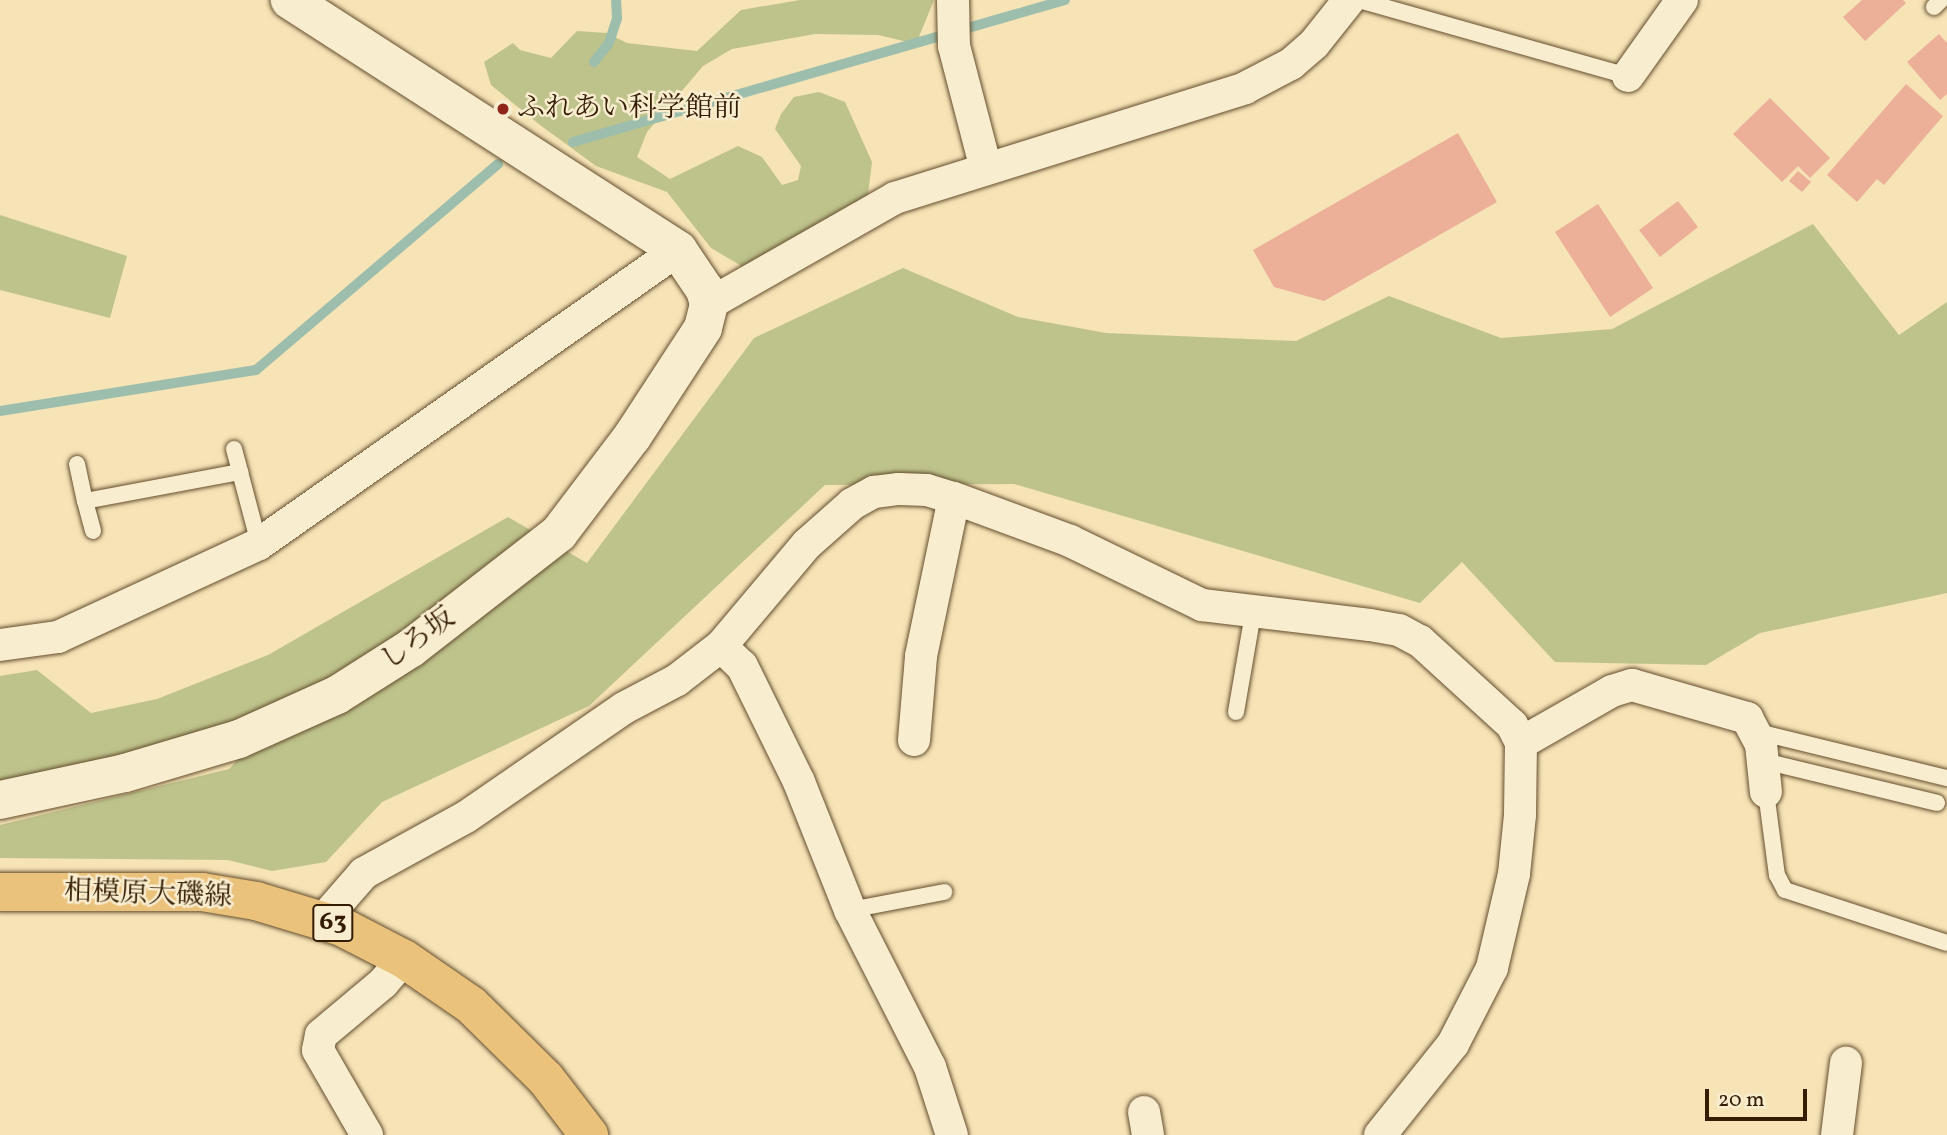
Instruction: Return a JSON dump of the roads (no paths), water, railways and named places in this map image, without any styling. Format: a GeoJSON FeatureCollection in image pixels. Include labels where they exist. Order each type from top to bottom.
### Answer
{"type":"FeatureCollection","features":[{"type":"Feature","properties":{"kind":"main road","name":"相模原大磯線"},"geometry":{"type":"LineString","coordinates":[[0,892],[202,892],[323,920],[404,959],[492,1024],[546,1079],[589,1135]]}},
{"type":"Feature","properties":{"kind":"street"},"geometry":{"type":"LineString","coordinates":[[289,0],[678,250],[698,276],[709,304],[895,198],[1245,88],[1299,57],[1349,0]]}},
{"type":"Feature","properties":{"kind":"street"},"geometry":{"type":"LineString","coordinates":[[1628,76],[1682,0]]}},
{"type":"Feature","properties":{"kind":"street"},"geometry":{"type":"LineString","coordinates":[[952,4],[954,47],[986,169]]}},
{"type":"Feature","properties":{"kind":"street"},"geometry":{"type":"LineString","coordinates":[[0,645],[58,637],[259,544],[678,250]]}},
{"type":"Feature","properties":{"kind":"street","name":"しろ坂"},"geometry":{"type":"LineString","coordinates":[[0,800],[125,773],[239,739],[337,695],[411,648],[559,533],[632,437],[704,328],[709,304]]}},
{"type":"Feature","properties":{"kind":"street"},"geometry":{"type":"LineString","coordinates":[[323,920],[364,873],[466,817],[624,708],[677,680],[722,646],[807,544],[852,504],[874,492],[927,490],[1070,541],[1202,606],[1252,614],[1370,625],[1410,635],[1500,711],[1521,743],[1514,874],[1492,968],[1453,1044],[1380,1135]]}},
{"type":"Feature","properties":{"kind":"street"},"geometry":{"type":"LineString","coordinates":[[914,740],[921,656],[954,498]]}},
{"type":"Feature","properties":{"kind":"street"},"geometry":{"type":"LineString","coordinates":[[722,646],[742,666],[799,782],[850,911],[930,1067],[952,1135]]}},
{"type":"Feature","properties":{"kind":"street"},"geometry":{"type":"LineString","coordinates":[[1521,743],[1612,691],[1633,685],[1737,713],[1754,723],[1761,746],[1766,792]]}},
{"type":"Feature","properties":{"kind":"street"},"geometry":{"type":"LineString","coordinates":[[367,1135],[318,1050],[321,1035],[383,983],[404,959]]}},
{"type":"Feature","properties":{"kind":"street"},"geometry":{"type":"LineString","coordinates":[[1838,1135],[1846,1063]]}},
{"type":"Feature","properties":{"kind":"lane"},"geometry":{"type":"LineString","coordinates":[[1359,0],[1628,76]]}},
{"type":"Feature","properties":{"kind":"lane"},"geometry":{"type":"LineString","coordinates":[[234,449],[259,544]]}},
{"type":"Feature","properties":{"kind":"lane"},"geometry":{"type":"LineString","coordinates":[[77,464],[93,531]]}},
{"type":"Feature","properties":{"kind":"lane"},"geometry":{"type":"LineString","coordinates":[[85,501],[240,472]]}},
{"type":"Feature","properties":{"kind":"lane"},"geometry":{"type":"LineString","coordinates":[[1236,712],[1252,614]]}},
{"type":"Feature","properties":{"kind":"lane"},"geometry":{"type":"LineString","coordinates":[[1761,746],[1947,778]]}},
{"type":"Feature","properties":{"kind":"lane"},"geometry":{"type":"LineString","coordinates":[[1761,746],[1937,803]]}},
{"type":"Feature","properties":{"kind":"lane"},"geometry":{"type":"LineString","coordinates":[[1766,792],[1777,875],[1785,890],[1947,943]]}},
{"type":"Feature","properties":{"kind":"lane"},"geometry":{"type":"LineString","coordinates":[[850,911],[944,892]]}},
{"type":"Feature","properties":{"kind":"waterway"},"geometry":{"type":"LineString","coordinates":[[594,62],[609,43],[617,18],[616,0]]}},
{"type":"Feature","properties":{"kind":"waterway"},"geometry":{"type":"LineString","coordinates":[[573,142],[1065,0]]}},
{"type":"Feature","properties":{"kind":"waterway"},"geometry":{"type":"LineString","coordinates":[[0,411],[256,370],[498,164]]}},
{"type":"Feature","properties":{"kind":"place","name":"ふれあい科学館前"},"geometry":{"type":"Point","coordinates":[503,109]}}]}
